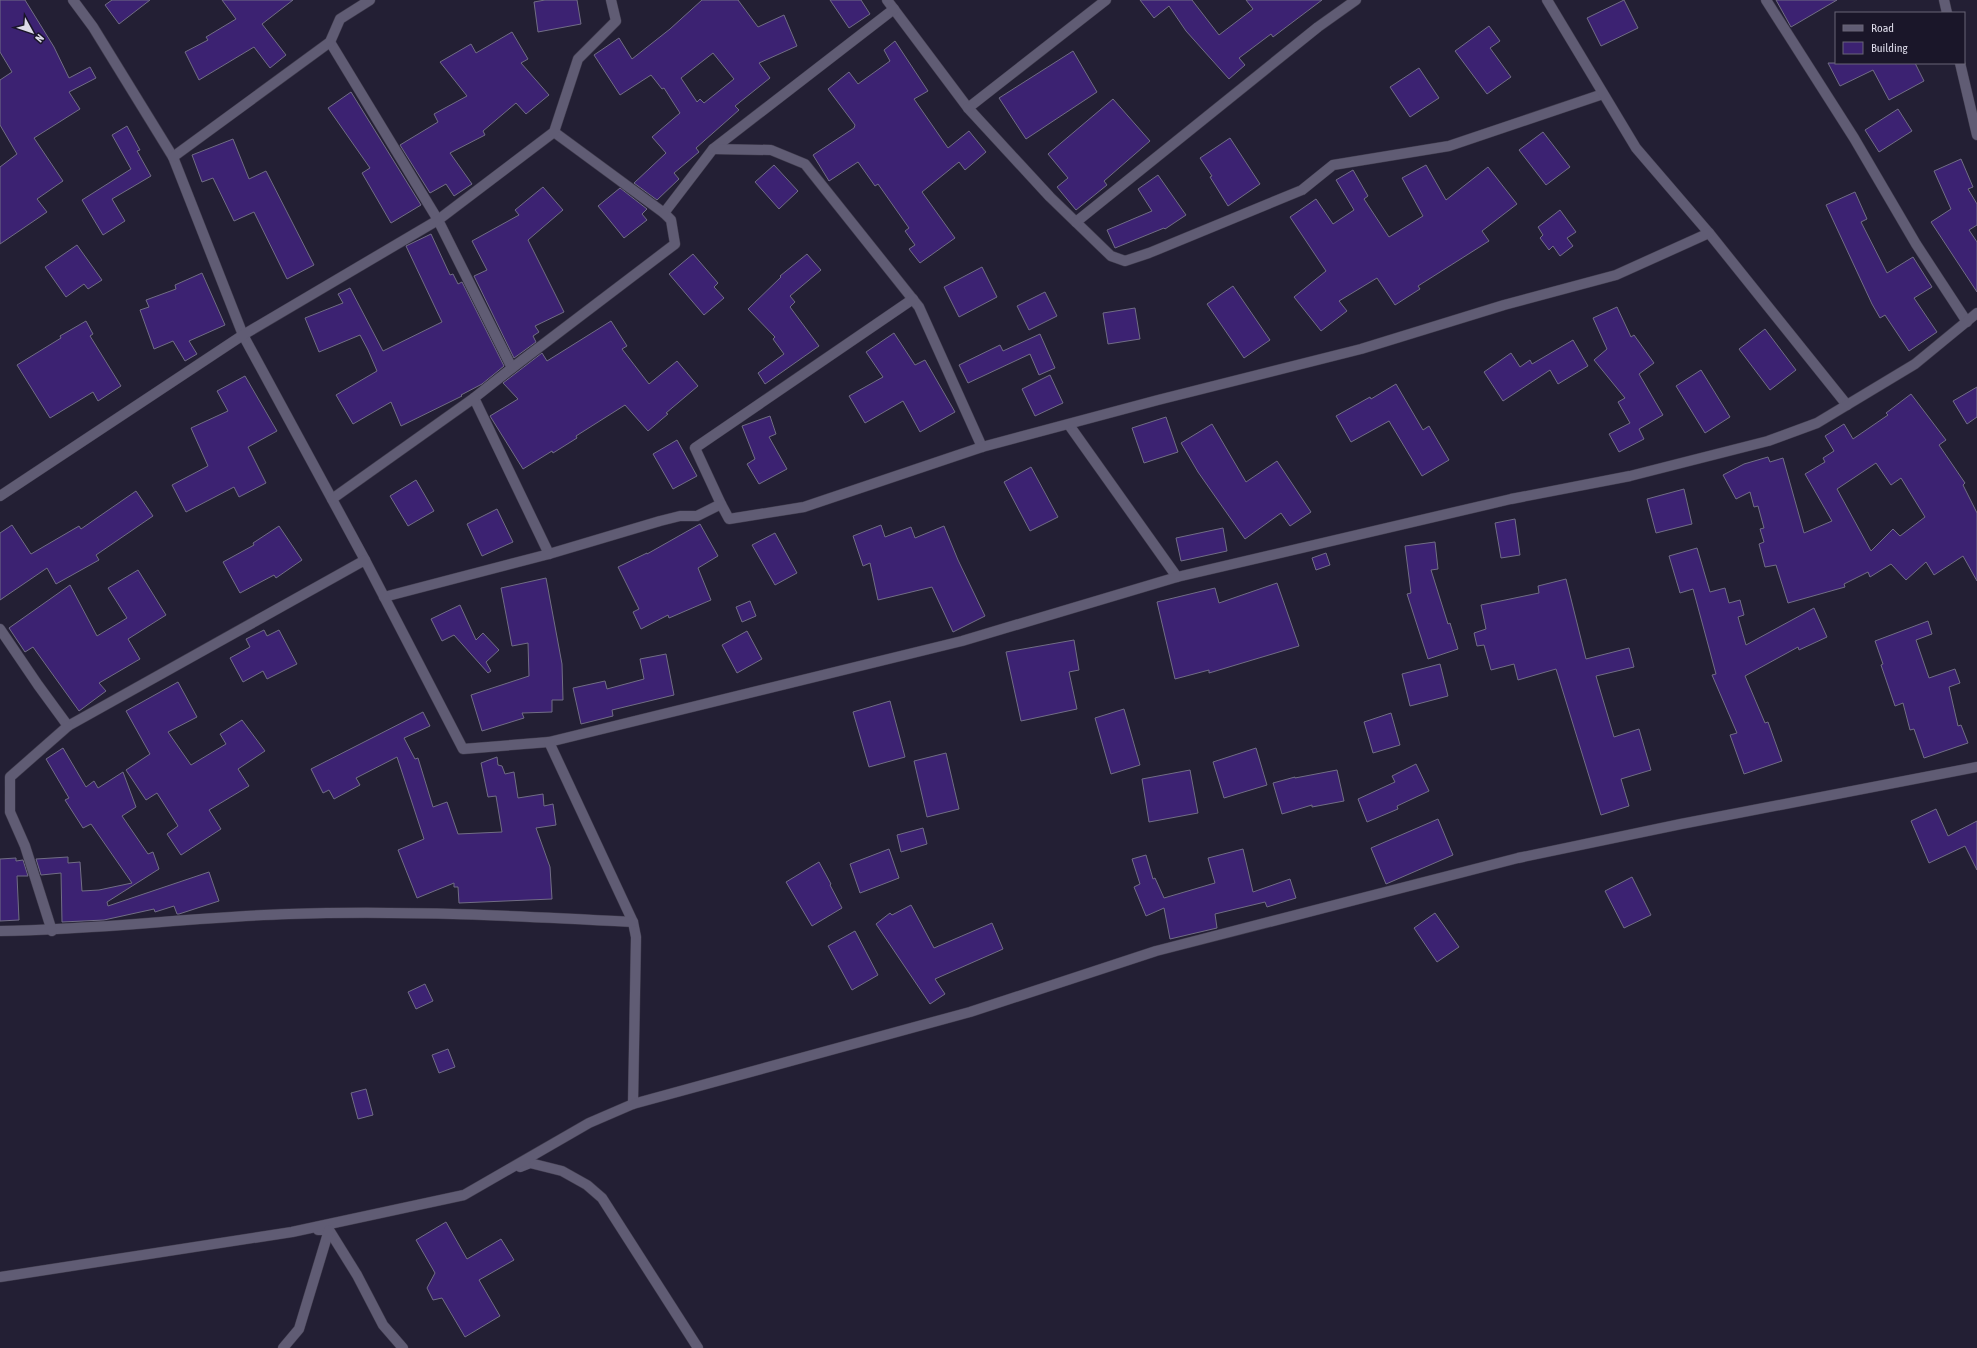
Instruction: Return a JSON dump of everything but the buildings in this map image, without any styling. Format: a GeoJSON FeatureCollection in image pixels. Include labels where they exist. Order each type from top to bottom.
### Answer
{"type":"FeatureCollection","features":[{"type":"Feature","properties":{"kind":"street"},"geometry":{"type":"LineString","coordinates":[[73,0],[93,27],[173,157],[243,335],[365,560],[463,749],[549,742],[962,640],[1177,577],[1511,499],[1630,476],[1692,461],[1775,438],[1817,423],[1915,364],[1977,313]]}},
{"type":"Feature","properties":{"kind":"street"},"geometry":{"type":"LineString","coordinates":[[173,157],[330,42],[340,19],[370,0]]}},
{"type":"Feature","properties":{"kind":"street"},"geometry":{"type":"LineString","coordinates":[[0,496],[243,335],[438,220],[554,132],[578,59],[616,21],[611,0]]}},
{"type":"Feature","properties":{"kind":"street"},"geometry":{"type":"LineString","coordinates":[[887,0],[968,108],[1076,222],[1111,256],[1125,261],[1149,253],[1302,190],[1333,165],[1449,146],[1603,94]]}},
{"type":"Feature","properties":{"kind":"street"},"geometry":{"type":"LineString","coordinates":[[968,108],[1106,0]]}},
{"type":"Feature","properties":{"kind":"street"},"geometry":{"type":"LineString","coordinates":[[1076,222],[1318,28],[1356,0]]}},
{"type":"Feature","properties":{"kind":"street"},"geometry":{"type":"LineString","coordinates":[[1547,0],[1636,148],[1709,233],[1847,405]]}},
{"type":"Feature","properties":{"kind":"street"},"geometry":{"type":"LineString","coordinates":[[1766,0],[1854,138],[1916,244],[1967,322]]}},
{"type":"Feature","properties":{"kind":"street"},"geometry":{"type":"LineString","coordinates":[[1944,0],[1947,12]]}},
{"type":"Feature","properties":{"kind":"street"},"geometry":{"type":"LineString","coordinates":[[664,213],[712,149],[894,9]]}},
{"type":"Feature","properties":{"kind":"street"},"geometry":{"type":"LineString","coordinates":[[330,42],[438,220],[512,368]]}},
{"type":"Feature","properties":{"kind":"street"},"geometry":{"type":"LineString","coordinates":[[1960,64],[1977,135]]}},
{"type":"Feature","properties":{"kind":"street"},"geometry":{"type":"LineString","coordinates":[[332,500],[474,398],[675,244],[671,220],[664,213],[554,132]]}},
{"type":"Feature","properties":{"kind":"street"},"geometry":{"type":"LineString","coordinates":[[712,149],[771,150],[805,164],[919,307],[982,447]]}},
{"type":"Feature","properties":{"kind":"street"},"geometry":{"type":"LineString","coordinates":[[913,299],[695,448],[729,519],[804,507],[982,447],[1158,400],[1361,349],[1504,305],[1616,275],[1709,233]]}},
{"type":"Feature","properties":{"kind":"street"},"geometry":{"type":"LineString","coordinates":[[474,398],[549,554]]}},
{"type":"Feature","properties":{"kind":"street"},"geometry":{"type":"LineString","coordinates":[[1069,424],[1177,577]]}},
{"type":"Feature","properties":{"kind":"street"},"geometry":{"type":"LineString","coordinates":[[384,597],[549,554],[660,521],[680,516],[697,516],[721,504]]}},
{"type":"Feature","properties":{"kind":"street"},"geometry":{"type":"LineString","coordinates":[[52,931],[25,846],[10,812],[10,777],[68,726],[365,560]]}},
{"type":"Feature","properties":{"kind":"street"},"geometry":{"type":"LineString","coordinates":[[0,629],[38,686],[68,726]]}},
{"type":"Feature","properties":{"kind":"street"},"geometry":{"type":"LineString","coordinates":[[549,742],[633,922],[636,937],[633,1104]]}},
{"type":"Feature","properties":{"kind":"street"},"geometry":{"type":"LineString","coordinates":[[464,1195],[589,1123],[633,1104],[970,1012],[1156,951],[1518,858],[1682,824],[1977,767]]}},
{"type":"Feature","properties":{"kind":"street"},"geometry":{"type":"LineString","coordinates":[[0,931],[52,931],[289,914],[458,913],[633,922]]}},
{"type":"Feature","properties":{"kind":"street"},"geometry":{"type":"LineString","coordinates":[[0,1276],[292,1232],[464,1195],[530,1163],[562,1171],[587,1185],[602,1198],[698,1348]]}},
{"type":"Feature","properties":{"kind":"street"},"geometry":{"type":"LineString","coordinates":[[292,1232],[329,1230]]}},
{"type":"Feature","properties":{"kind":"street"},"geometry":{"type":"LineString","coordinates":[[283,1348],[299,1329],[329,1230]]}},
{"type":"Feature","properties":{"kind":"street"},"geometry":{"type":"LineString","coordinates":[[329,1230],[357,1275],[383,1325],[403,1348]]}}]}
